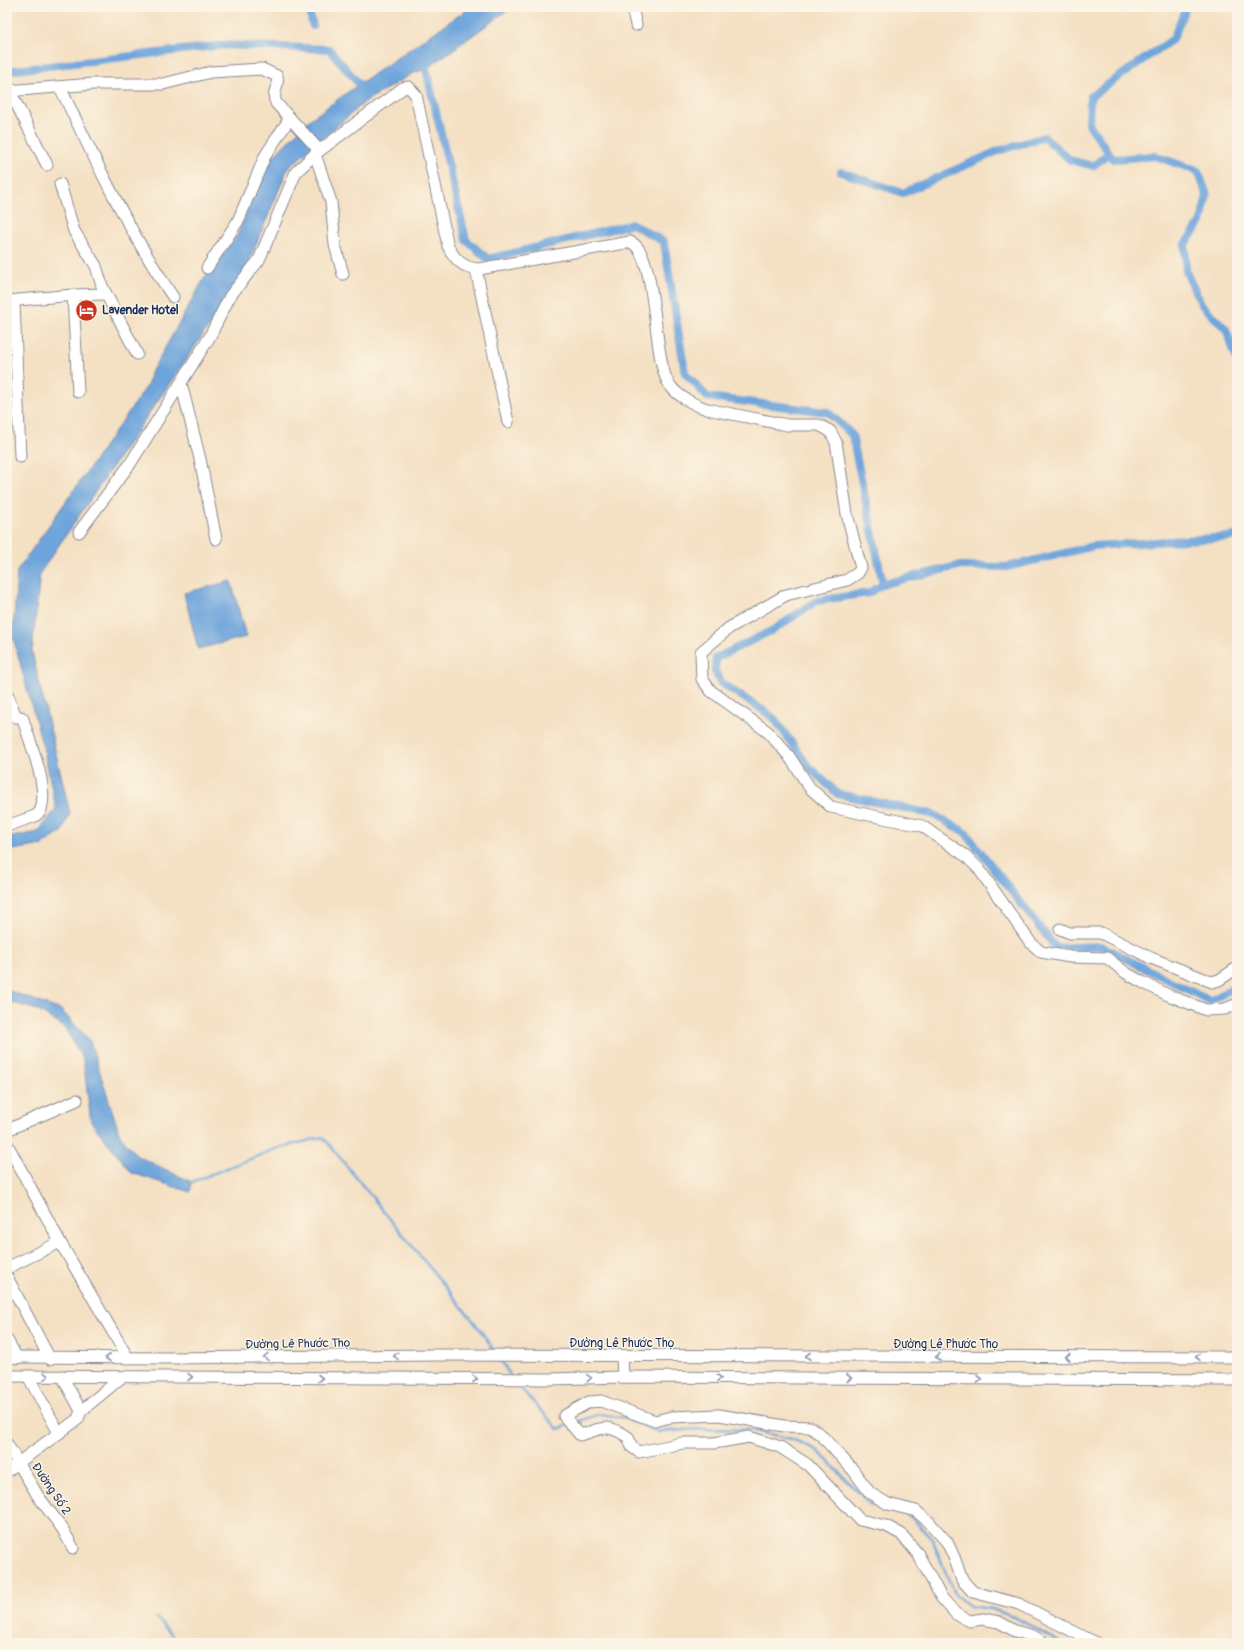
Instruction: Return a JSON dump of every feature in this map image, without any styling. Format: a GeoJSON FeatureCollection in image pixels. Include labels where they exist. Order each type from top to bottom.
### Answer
{"type":"FeatureCollection","features":[{"type":"Feature","properties":{"kind":"street"},"geometry":{"type":"LineString","coordinates":[[632,7],[636,25]]}},
{"type":"Feature","properties":{"kind":"street"},"geometry":{"type":"LineString","coordinates":[[47,165],[8,91],[112,83],[163,84],[211,72],[262,69],[277,76],[278,81],[274,92],[274,99],[317,150],[331,202],[334,245],[343,274]]}},
{"type":"Feature","properties":{"kind":"street"},"geometry":{"type":"LineString","coordinates":[[60,87],[84,138],[130,224],[173,297]]}},
{"type":"Feature","properties":{"kind":"street"},"geometry":{"type":"LineString","coordinates":[[79,532],[130,464],[209,338],[230,296],[263,254],[289,186],[296,172],[317,150],[403,88],[409,87],[416,95],[448,246],[454,258],[460,263],[469,268],[476,269],[630,242],[634,244],[642,253],[656,310],[660,354],[666,380],[670,386],[697,406],[707,409],[786,425],[819,425],[830,431],[836,442],[847,514],[861,568],[858,573],[847,580],[786,596],[729,628],[701,652],[702,679],[711,691],[768,732],[789,756],[810,788],[831,806],[922,826],[966,856],[979,869],[1030,942],[1042,952],[1070,957],[1104,957],[1142,982],[1168,995],[1206,1010],[1225,1010],[1237,1004]]}},
{"type":"Feature","properties":{"kind":"street"},"geometry":{"type":"LineString","coordinates":[[207,268],[238,221],[257,171],[265,156],[292,120]]}},
{"type":"Feature","properties":{"kind":"street"},"geometry":{"type":"LineString","coordinates":[[60,184],[74,231],[96,266],[106,294],[137,354]]}},
{"type":"Feature","properties":{"kind":"street"},"geometry":{"type":"LineString","coordinates":[[476,269],[508,422]]}},
{"type":"Feature","properties":{"kind":"street"},"geometry":{"type":"LineString","coordinates":[[20,457],[11,301],[73,295],[106,294]]}},
{"type":"Feature","properties":{"kind":"street"},"geometry":{"type":"LineString","coordinates":[[73,295],[78,392]]}},
{"type":"Feature","properties":{"kind":"street"},"geometry":{"type":"LineString","coordinates":[[181,383],[200,459],[216,539]]}},
{"type":"Feature","properties":{"kind":"street"},"geometry":{"type":"LineString","coordinates":[[7,693],[16,717],[21,717],[23,720],[42,788],[40,812],[35,816],[7,826]]}},
{"type":"Feature","properties":{"kind":"street"},"geometry":{"type":"LineString","coordinates":[[1060,929],[1070,933],[1101,933],[1151,958],[1212,982],[1219,980],[1237,968]]}},
{"type":"Feature","properties":{"kind":"street"},"geometry":{"type":"LineString","coordinates":[[7,1130],[78,1100]]}},
{"type":"Feature","properties":{"kind":"street"},"geometry":{"type":"LineString","coordinates":[[7,1144],[60,1242],[128,1358]]}},
{"type":"Feature","properties":{"kind":"street"},"geometry":{"type":"LineString","coordinates":[[7,1268],[60,1242]]}},
{"type":"Feature","properties":{"kind":"street"},"geometry":{"type":"LineString","coordinates":[[7,1277],[50,1359]]}},
{"type":"Feature","properties":{"kind":"street"},"geometry":{"type":"LineString","coordinates":[[7,1340],[12,1358]]}},
{"type":"Feature","properties":{"kind":"street","name":"Đường Lê Phước Thọ"},"geometry":{"type":"LineString","coordinates":[[12,1358],[50,1359],[435,1355],[1237,1357]]}},
{"type":"Feature","properties":{"kind":"street"},"geometry":{"type":"LineString","coordinates":[[622,1356],[623,1377]]}},
{"type":"Feature","properties":{"kind":"street"},"geometry":{"type":"LineString","coordinates":[[168,1377],[169,1358]]}},
{"type":"Feature","properties":{"kind":"street"},"geometry":{"type":"LineString","coordinates":[[7,1376],[436,1379],[550,1379],[623,1377],[1237,1380]]}},
{"type":"Feature","properties":{"kind":"street"},"geometry":{"type":"LineString","coordinates":[[28,1376],[59,1433]]}},
{"type":"Feature","properties":{"kind":"street"},"geometry":{"type":"LineString","coordinates":[[62,1376],[81,1410]]}},
{"type":"Feature","properties":{"kind":"street"},"geometry":{"type":"LineString","coordinates":[[7,1471],[78,1419],[81,1410],[122,1377]]}},
{"type":"Feature","properties":{"kind":"street"},"geometry":{"type":"LineString","coordinates":[[1045,1643],[1033,1636],[1015,1631],[999,1622],[983,1619],[970,1621],[956,1614],[938,1592],[918,1554],[901,1534],[886,1526],[860,1520],[808,1465],[780,1447],[749,1437],[714,1444],[683,1443],[639,1452],[632,1447],[628,1437],[614,1430],[601,1428],[580,1435],[564,1416],[589,1402],[601,1401],[654,1422],[671,1417],[719,1415],[784,1426],[810,1427],[821,1435],[831,1446],[870,1493],[888,1504],[916,1511],[929,1522],[947,1542],[954,1556],[962,1580],[973,1592],[1018,1604],[1096,1643]]}},
{"type":"Feature","properties":{"kind":"street","name":"Đường Số 2"},"geometry":{"type":"LineString","coordinates":[[7,1444],[38,1496],[62,1528],[73,1548]]}},
{"type":"Feature","properties":{"kind":"water"},"geometry":{"type":"Polygon","coordinates":[[[471,7],[512,7],[426,69],[413,73],[366,101],[288,168],[243,276],[40,573],[32,652],[70,813],[62,832],[42,845],[7,851],[7,838],[38,832],[56,809],[45,755],[13,637],[17,571],[147,386],[152,371],[204,279],[237,236],[266,164],[308,121],[471,7]]]}},
{"type":"Feature","properties":{"kind":"water"},"geometry":{"type":"Polygon","coordinates":[[[231,581],[246,637],[198,649],[184,593],[231,581]]]}},
{"type":"Feature","properties":{"kind":"water"},"geometry":{"type":"Polygon","coordinates":[[[7,990],[61,1010],[90,1041],[120,1135],[137,1156],[192,1182],[190,1192],[132,1173],[91,1122],[83,1059],[64,1027],[37,1010],[7,1001],[7,990]]]}},
{"type":"Feature","properties":{"kind":"waterway"},"geometry":{"type":"LineString","coordinates":[[308,7],[313,26]]}},
{"type":"Feature","properties":{"kind":"waterway"},"geometry":{"type":"LineString","coordinates":[[1186,7],[1173,39],[1090,97],[1089,124],[1113,159],[1155,156],[1198,171],[1207,195],[1201,222],[1185,244],[1186,272],[1202,305],[1226,329],[1237,360]]}},
{"type":"Feature","properties":{"kind":"waterway"},"geometry":{"type":"LineString","coordinates":[[7,71],[224,45],[329,49],[359,84]]}},
{"type":"Feature","properties":{"kind":"waterway"},"geometry":{"type":"LineString","coordinates":[[426,69],[466,240],[488,259],[633,224],[664,242],[685,373],[707,397],[828,412],[852,435],[883,584]]}},
{"type":"Feature","properties":{"kind":"waterway"},"geometry":{"type":"LineString","coordinates":[[841,172],[903,193],[998,151],[1044,137],[1070,160],[1093,166],[1109,153]]}},
{"type":"Feature","properties":{"kind":"waterway"},"geometry":{"type":"LineString","coordinates":[[1237,535],[1231,537],[1094,546],[1007,567],[958,566],[883,584],[869,593],[816,601],[775,629],[716,658],[715,671],[720,682],[774,718],[808,766],[838,794],[932,814],[965,832],[1056,948],[1101,946],[1210,1001],[1237,986]]}},
{"type":"Feature","properties":{"kind":"waterway"},"geometry":{"type":"LineString","coordinates":[[192,1182],[278,1148],[323,1137],[479,1328],[495,1352]]}},
{"type":"Feature","properties":{"kind":"waterway"},"geometry":{"type":"LineString","coordinates":[[500,1359],[510,1375]]}},
{"type":"Feature","properties":{"kind":"waterway"},"geometry":{"type":"LineString","coordinates":[[515,1382],[558,1429],[568,1425]]}},
{"type":"Feature","properties":{"kind":"waterway"},"geometry":{"type":"LineString","coordinates":[[574,1423],[600,1414],[625,1418],[659,1432],[697,1429],[751,1430],[792,1439],[817,1450],[871,1505],[886,1508]]}},
{"type":"Feature","properties":{"kind":"waterway"},"geometry":{"type":"LineString","coordinates":[[904,1513],[912,1518],[931,1537],[955,1595],[970,1606],[992,1609],[1016,1618],[1062,1643]]}},
{"type":"Feature","properties":{"kind":"waterway"},"geometry":{"type":"LineString","coordinates":[[156,1617],[179,1643]]}},
{"type":"Feature","properties":{"kind":"place","name":"Lavender Hotel"},"geometry":{"type":"Point","coordinates":[87,310]}}]}
